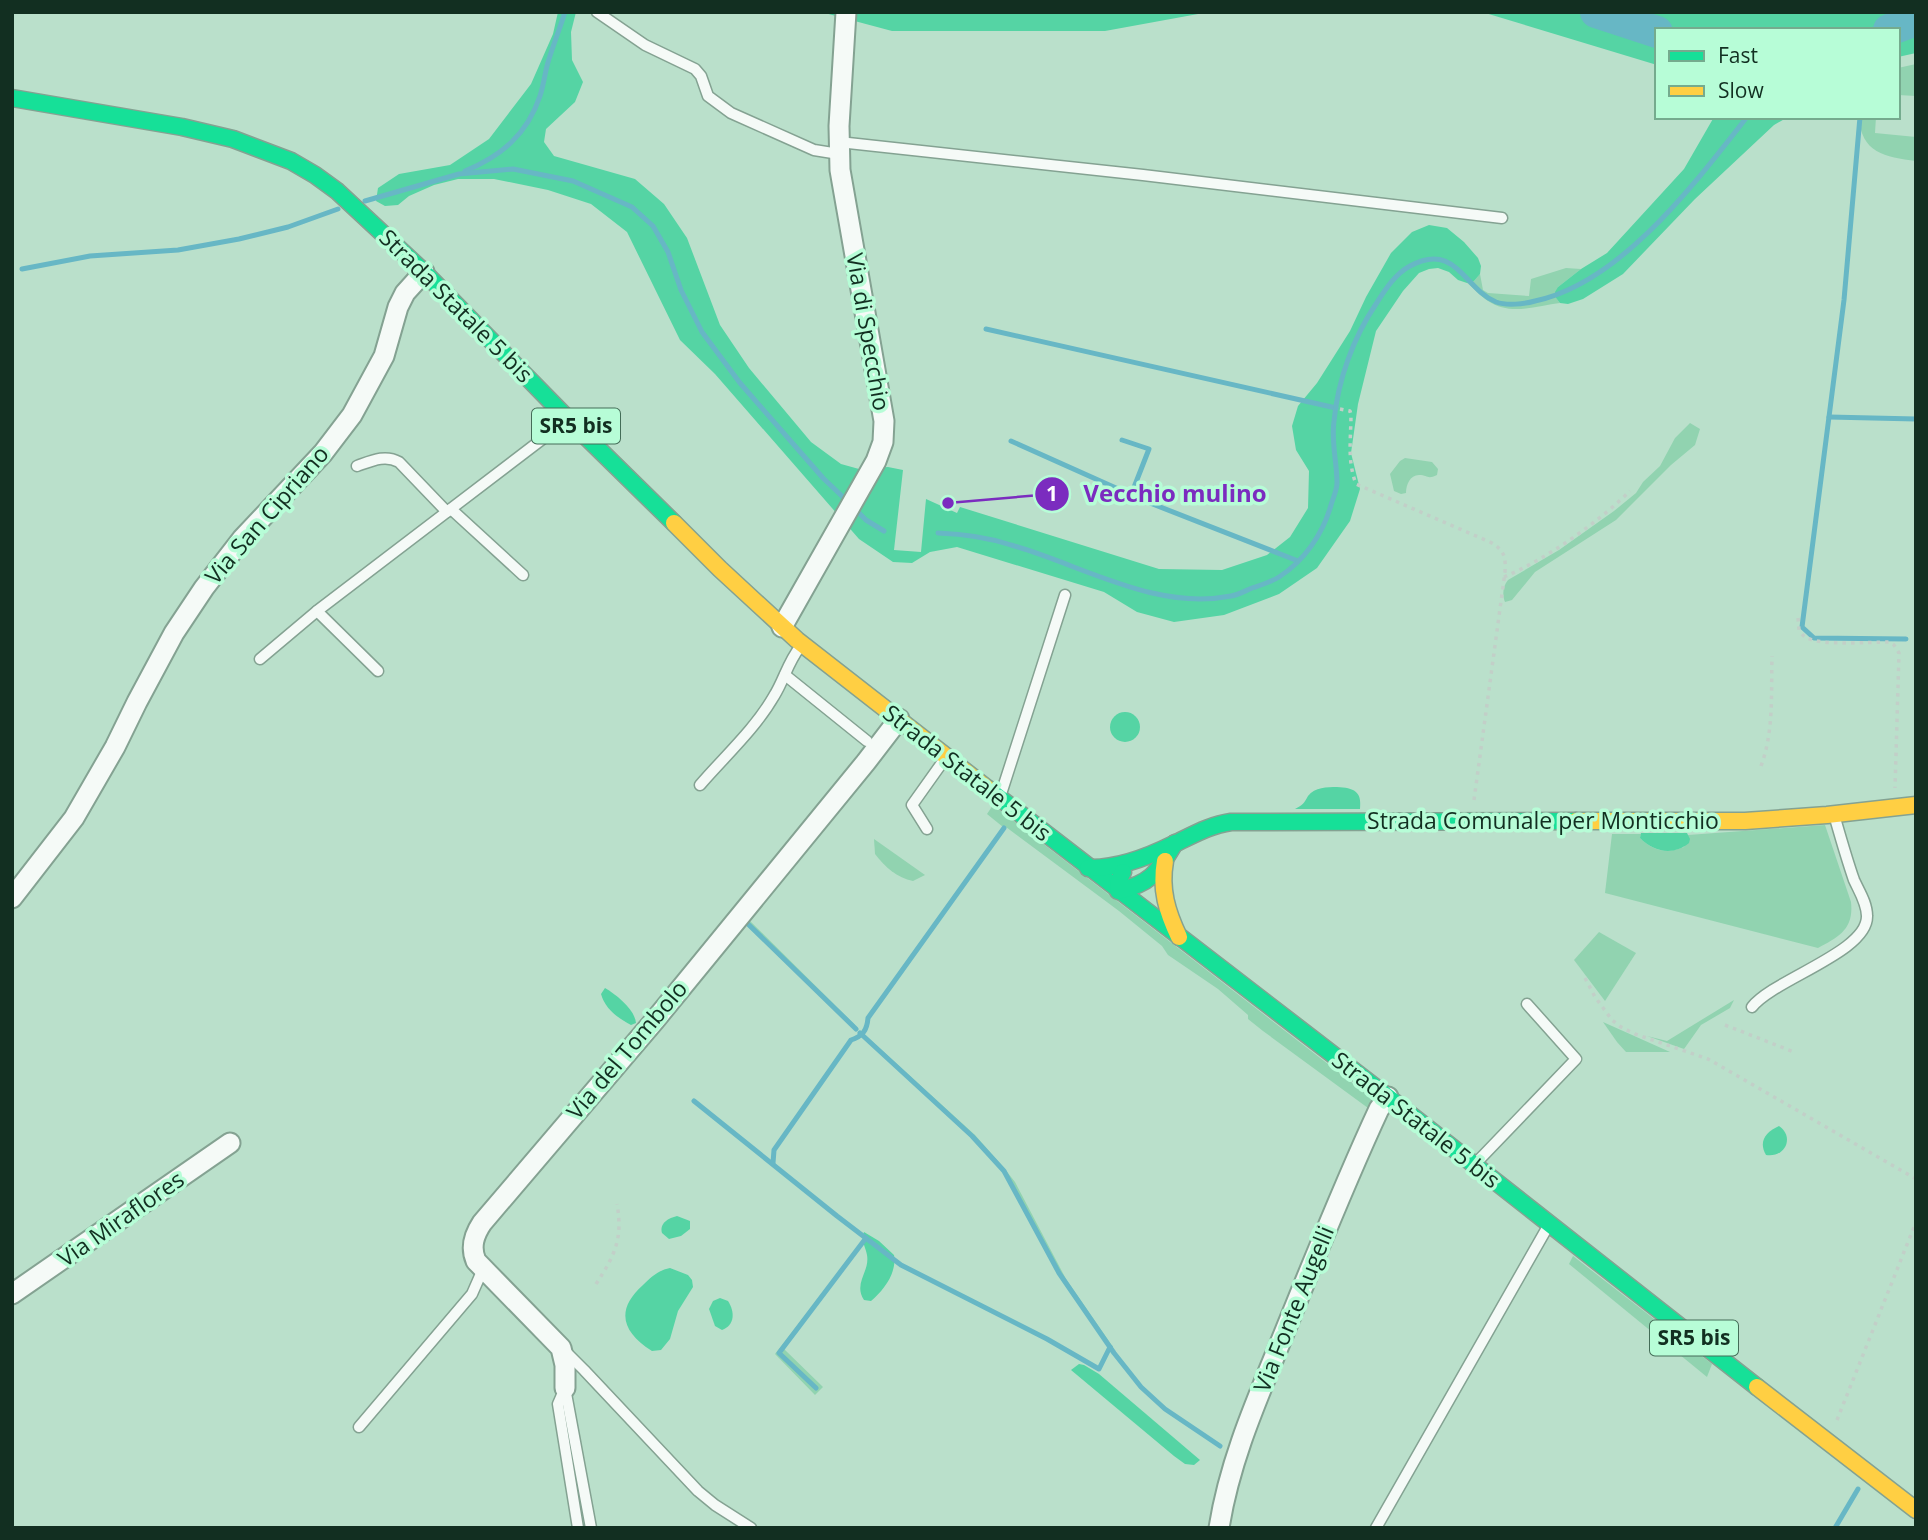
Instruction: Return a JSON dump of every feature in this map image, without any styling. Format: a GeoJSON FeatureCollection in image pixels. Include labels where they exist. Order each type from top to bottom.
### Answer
{"type":"FeatureCollection","features":[{"type":"Feature","properties":{"kind":"main road","name":"Strada Statale 5 bis"},"geometry":{"type":"LineString","coordinates":[[12,98],[195,130],[263,149],[291,161],[337,191],[424,272],[568,419],[782,627],[1088,868],[1388,1097],[1916,1510]]}},
{"type":"Feature","properties":{"kind":"main road","name":"Strada Comunale per Monticchio"},"geometry":{"type":"LineString","coordinates":[[1088,868],[1108,868],[1175,843],[1205,827],[1231,822],[1704,822],[1834,814],[1916,805]]}},
{"type":"Feature","properties":{"kind":"main road"},"geometry":{"type":"LineString","coordinates":[[1118,891],[1129,889],[1159,870],[1175,843]]}},
{"type":"Feature","properties":{"kind":"main road","name":"Strada Comunale per Monticchio"},"geometry":{"type":"LineString","coordinates":[[1118,891],[1122,873],[1145,855]]}},
{"type":"Feature","properties":{"kind":"main road"},"geometry":{"type":"LineString","coordinates":[[1165,861],[1163,895],[1167,912],[1180,937]]}},
{"type":"Feature","properties":{"kind":"street","name":"Via di Specchio"},"geometry":{"type":"LineString","coordinates":[[782,627],[876,461],[884,438],[884,421],[843,190],[839,148],[846,12]]}},
{"type":"Feature","properties":{"kind":"street","name":"Via San Cipriano"},"geometry":{"type":"LineString","coordinates":[[12,898],[74,818],[174,633],[204,588],[242,539],[323,453],[352,415],[384,356],[401,300],[424,272]]}},
{"type":"Feature","properties":{"kind":"street","name":"Via del Tombolo"},"geometry":{"type":"LineString","coordinates":[[483,1269],[473,1253],[473,1242],[482,1223],[655,1020],[899,719]]}},
{"type":"Feature","properties":{"kind":"street","name":"Via Fonte Augelli"},"geometry":{"type":"LineString","coordinates":[[1219,1528],[1226,1490],[1242,1437],[1325,1232],[1379,1110],[1388,1097]]}},
{"type":"Feature","properties":{"kind":"street","name":"Via Miraflores"},"geometry":{"type":"LineString","coordinates":[[12,1294],[230,1143]]}},
{"type":"Feature","properties":{"kind":"street"},"geometry":{"type":"LineString","coordinates":[[483,1269],[561,1348],[565,1365],[565,1388]]}},
{"type":"Feature","properties":{"kind":"lane"},"geometry":{"type":"LineString","coordinates":[[597,12],[645,45],[695,69],[701,76],[708,96],[731,113],[814,150],[839,148],[1143,175],[1502,218]]}},
{"type":"Feature","properties":{"kind":"lane"},"geometry":{"type":"LineString","coordinates":[[260,659],[317,611],[568,419]]}},
{"type":"Feature","properties":{"kind":"lane"},"geometry":{"type":"LineString","coordinates":[[357,466],[382,458],[392,458],[400,462],[449,510],[523,575]]}},
{"type":"Feature","properties":{"kind":"lane"},"geometry":{"type":"LineString","coordinates":[[1000,798],[1065,595]]}},
{"type":"Feature","properties":{"kind":"lane"},"geometry":{"type":"LineString","coordinates":[[317,611],[378,671]]}},
{"type":"Feature","properties":{"kind":"lane"},"geometry":{"type":"LineString","coordinates":[[699,785],[762,714],[775,695],[790,662],[803,644]]}},
{"type":"Feature","properties":{"kind":"lane"},"geometry":{"type":"LineString","coordinates":[[785,675],[867,741]]}},
{"type":"Feature","properties":{"kind":"lane"},"geometry":{"type":"LineString","coordinates":[[927,829],[912,805],[946,756]]}},
{"type":"Feature","properties":{"kind":"lane"},"geometry":{"type":"LineString","coordinates":[[1752,1007],[1767,992],[1850,944],[1864,927],[1866,907],[1846,858],[1834,814]]}},
{"type":"Feature","properties":{"kind":"lane"},"geometry":{"type":"LineString","coordinates":[[1475,1165],[1576,1059],[1527,1004]]}},
{"type":"Feature","properties":{"kind":"lane"},"geometry":{"type":"LineString","coordinates":[[1376,1528],[1549,1224]]}},
{"type":"Feature","properties":{"kind":"lane"},"geometry":{"type":"LineString","coordinates":[[359,1427],[472,1294],[483,1269]]}},
{"type":"Feature","properties":{"kind":"lane"},"geometry":{"type":"LineString","coordinates":[[561,1348],[698,1491],[751,1528]]}},
{"type":"Feature","properties":{"kind":"lane"},"geometry":{"type":"LineString","coordinates":[[565,1388],[558,1404],[578,1528]]}},
{"type":"Feature","properties":{"kind":"lane"},"geometry":{"type":"LineString","coordinates":[[565,1388],[591,1528]]}},
{"type":"Feature","properties":{"kind":"path"},"geometry":{"type":"LineString","coordinates":[[1340,409],[1350,411],[1349,454],[1356,484],[1499,547],[1504,557],[1504,577],[1471,822]]}},
{"type":"Feature","properties":{"kind":"path"},"geometry":{"type":"LineString","coordinates":[[1504,577],[1537,561],[1611,510],[1630,491]]}},
{"type":"Feature","properties":{"kind":"path"},"geometry":{"type":"LineString","coordinates":[[1798,618],[1798,630],[1811,639],[1889,642],[1895,645],[1899,653],[1898,758],[1895,780],[1897,807]]}},
{"type":"Feature","properties":{"kind":"path"},"geometry":{"type":"LineString","coordinates":[[1761,766],[1771,724],[1773,656]]}},
{"type":"Feature","properties":{"kind":"path"},"geometry":{"type":"LineString","coordinates":[[1585,978],[1595,998],[1621,1027],[1708,1059],[1916,1179]]}},
{"type":"Feature","properties":{"kind":"path"},"geometry":{"type":"LineString","coordinates":[[1725,1025],[1794,1052]]}},
{"type":"Feature","properties":{"kind":"path"},"geometry":{"type":"LineString","coordinates":[[596,1284],[610,1263],[618,1237],[620,1229],[617,1204]]}},
{"type":"Feature","properties":{"kind":"path"},"geometry":{"type":"LineString","coordinates":[[1828,1441],[1916,1222]]}},
{"type":"Feature","properties":{"kind":"green space"},"geometry":{"type":"Polygon","coordinates":[[[558,12],[576,12],[571,32],[572,60],[583,82],[575,102],[546,129],[544,142],[554,156],[635,179],[664,204],[687,238],[720,325],[749,368],[811,442],[841,464],[859,469],[888,467],[903,470],[894,550],[921,552],[926,499],[957,513],[960,507],[1159,569],[1222,570],[1267,555],[1290,537],[1308,508],[1309,471],[1296,450],[1292,426],[1298,406],[1317,383],[1350,331],[1391,253],[1412,232],[1429,225],[1447,228],[1478,258],[1480,274],[1474,281],[1467,283],[1438,268],[1419,273],[1403,291],[1376,331],[1358,404],[1351,453],[1360,489],[1350,521],[1317,568],[1279,594],[1224,615],[1174,622],[1137,612],[1104,592],[957,547],[930,552],[912,563],[893,562],[859,539],[715,374],[680,340],[627,232],[591,204],[548,190],[494,179],[458,179],[434,185],[409,196],[398,205],[385,206],[376,201],[378,188],[399,174],[450,165],[489,139],[531,84],[553,34],[558,12]]]}},
{"type":"Feature","properties":{"kind":"green space"},"geometry":{"type":"Polygon","coordinates":[[[821,12],[1209,12],[1105,31],[892,31],[821,12]]]}},
{"type":"Feature","properties":{"kind":"green space"},"geometry":{"type":"Polygon","coordinates":[[[1482,12],[1916,12],[1916,53],[1900,57],[1900,28],[1655,28],[1655,64],[1482,12]]]}},
{"type":"Feature","properties":{"kind":"green space"},"geometry":{"type":"Polygon","coordinates":[[[1916,64],[1916,96],[1900,95],[1900,68],[1916,64]]]}},
{"type":"Feature","properties":{"kind":"green space"},"geometry":{"type":"Polygon","coordinates":[[[1713,119],[1784,119],[1774,125],[1695,199],[1623,274],[1583,299],[1568,304],[1560,303],[1555,292],[1558,287],[1607,253],[1684,169],[1713,119]]]}},
{"type":"Feature","properties":{"kind":"green space"},"geometry":{"type":"Polygon","coordinates":[[[1859,119],[1876,119],[1875,133],[1916,137],[1916,161],[1894,158],[1877,151],[1864,138],[1859,119]]]}},
{"type":"Feature","properties":{"kind":"green space"},"geometry":{"type":"Polygon","coordinates":[[[1566,268],[1581,269],[1558,287],[1556,298],[1560,303],[1532,308],[1496,306],[1467,283],[1474,281],[1480,274],[1483,290],[1488,293],[1529,296],[1531,279],[1566,268]]]}},
{"type":"Feature","properties":{"kind":"green space"},"geometry":{"type":"Polygon","coordinates":[[[1690,423],[1700,429],[1695,445],[1616,520],[1535,572],[1512,600],[1505,602],[1504,591],[1508,580],[1559,550],[1636,493],[1660,466],[1675,438],[1690,423]]]}},
{"type":"Feature","properties":{"kind":"green space"},"geometry":{"type":"Polygon","coordinates":[[[1405,458],[1432,462],[1438,469],[1437,475],[1416,475],[1409,481],[1406,493],[1394,491],[1390,474],[1405,458]]]}},
{"type":"Feature","properties":{"kind":"green space"},"geometry":{"type":"Polygon","coordinates":[[[1125,712],[1136,716],[1140,727],[1136,738],[1125,742],[1114,738],[1110,727],[1114,716],[1125,712]]]}},
{"type":"Feature","properties":{"kind":"green space"},"geometry":{"type":"Polygon","coordinates":[[[1337,787],[1356,792],[1360,798],[1360,809],[1295,809],[1314,791],[1337,787]]]}},
{"type":"Feature","properties":{"kind":"green space"},"geometry":{"type":"Polygon","coordinates":[[[993,805],[1372,1098],[1368,1108],[1263,1031],[1218,989],[1168,955],[1162,946],[1119,911],[1006,827],[869,1018],[864,1034],[975,1135],[1015,1182],[1066,1279],[1113,1347],[1111,1351],[1062,1281],[1002,1170],[978,1144],[862,1037],[852,1041],[775,1150],[775,1156],[772,1152],[850,1039],[862,1032],[867,1018],[1003,827],[987,814],[993,805]]]}},
{"type":"Feature","properties":{"kind":"green space"},"geometry":{"type":"Polygon","coordinates":[[[1825,825],[1851,902],[1851,911],[1843,931],[1818,948],[1605,893],[1612,834],[1641,834],[1640,838],[1650,846],[1666,851],[1684,847],[1688,835],[1825,825]]]}},
{"type":"Feature","properties":{"kind":"green space"},"geometry":{"type":"Polygon","coordinates":[[[1641,833],[1687,833],[1690,839],[1689,843],[1677,850],[1664,851],[1645,843],[1640,838],[1641,833]]]}},
{"type":"Feature","properties":{"kind":"green space"},"geometry":{"type":"Polygon","coordinates":[[[874,839],[925,875],[913,881],[892,871],[875,854],[874,839]]]}},
{"type":"Feature","properties":{"kind":"green space"},"geometry":{"type":"Polygon","coordinates":[[[746,917],[855,1025],[856,1029],[742,921],[746,917]]]}},
{"type":"Feature","properties":{"kind":"green space"},"geometry":{"type":"Polygon","coordinates":[[[1599,932],[1636,953],[1605,1001],[1574,960],[1599,932]]]}},
{"type":"Feature","properties":{"kind":"green space"},"geometry":{"type":"Polygon","coordinates":[[[605,988],[629,1008],[636,1023],[631,1025],[609,1009],[601,994],[605,988]]]}},
{"type":"Feature","properties":{"kind":"green space"},"geometry":{"type":"Polygon","coordinates":[[[1734,1000],[1730,1008],[1701,1025],[1684,1049],[1647,1036],[1667,1041],[1734,1000]]]}},
{"type":"Feature","properties":{"kind":"green space"},"geometry":{"type":"Polygon","coordinates":[[[1603,1022],[1670,1052],[1626,1052],[1603,1022]]]}},
{"type":"Feature","properties":{"kind":"green space"},"geometry":{"type":"Polygon","coordinates":[[[1779,1126],[1786,1136],[1786,1146],[1778,1153],[1766,1155],[1763,1141],[1770,1131],[1779,1126]]]}},
{"type":"Feature","properties":{"kind":"green space"},"geometry":{"type":"Polygon","coordinates":[[[677,1216],[690,1221],[690,1229],[681,1236],[669,1239],[662,1233],[662,1226],[677,1216]]]}},
{"type":"Feature","properties":{"kind":"green space"},"geometry":{"type":"Polygon","coordinates":[[[864,1232],[894,1255],[894,1268],[888,1281],[871,1301],[864,1300],[860,1288],[867,1261],[864,1232]]]}},
{"type":"Feature","properties":{"kind":"green space"},"geometry":{"type":"Polygon","coordinates":[[[862,1242],[784,1349],[823,1387],[815,1395],[775,1354],[862,1242]]]}},
{"type":"Feature","properties":{"kind":"green space"},"geometry":{"type":"Polygon","coordinates":[[[1573,1256],[1712,1364],[1707,1377],[1569,1264],[1573,1256]]]}},
{"type":"Feature","properties":{"kind":"green space"},"geometry":{"type":"Polygon","coordinates":[[[670,1268],[688,1275],[693,1287],[678,1311],[670,1339],[661,1350],[652,1351],[634,1336],[626,1320],[626,1312],[628,1303],[643,1285],[655,1274],[670,1268]]]}},
{"type":"Feature","properties":{"kind":"green space"},"geometry":{"type":"Polygon","coordinates":[[[720,1298],[728,1301],[733,1314],[729,1325],[722,1330],[715,1326],[709,1309],[713,1301],[720,1298]]]}},
{"type":"Feature","properties":{"kind":"green space"},"geometry":{"type":"Polygon","coordinates":[[[1079,1364],[1099,1374],[1200,1460],[1194,1465],[1185,1464],[1174,1456],[1071,1370],[1079,1364]]]}},
{"type":"Feature","properties":{"kind":"waterway"},"geometry":{"type":"LineString","coordinates":[[465,171],[501,151],[528,122],[540,96],[565,12]]}},
{"type":"Feature","properties":{"kind":"waterway"},"geometry":{"type":"LineString","coordinates":[[1596,12],[1655,31]]}},
{"type":"Feature","properties":{"kind":"waterway"},"geometry":{"type":"LineString","coordinates":[[1894,28],[1916,20]]}},
{"type":"Feature","properties":{"kind":"waterway"},"geometry":{"type":"LineString","coordinates":[[938,533],[975,536],[1002,542],[1119,584],[1175,597],[1203,599],[1231,596],[1276,579],[1304,555],[1318,536],[1327,516],[1337,486],[1333,429],[1343,375],[1360,331],[1395,278],[1410,266],[1438,259],[1449,263],[1485,296],[1500,303],[1526,303],[1567,291],[1597,274],[1654,227],[1745,119]]}},
{"type":"Feature","properties":{"kind":"waterway"},"geometry":{"type":"LineString","coordinates":[[1860,119],[1844,300],[1802,627],[1814,638],[1906,639]]}},
{"type":"Feature","properties":{"kind":"waterway"},"geometry":{"type":"LineString","coordinates":[[365,201],[459,174],[513,169],[573,181],[632,207],[653,226],[668,252],[681,290],[702,332],[740,383],[823,478],[845,499]]}},
{"type":"Feature","properties":{"kind":"waterway"},"geometry":{"type":"LineString","coordinates":[[22,269],[90,256],[178,250],[239,239],[288,227],[338,209]]}},
{"type":"Feature","properties":{"kind":"waterway"},"geometry":{"type":"LineString","coordinates":[[986,329],[1336,408]]}},
{"type":"Feature","properties":{"kind":"waterway"},"geometry":{"type":"LineString","coordinates":[[1829,417],[1916,419]]}},
{"type":"Feature","properties":{"kind":"waterway"},"geometry":{"type":"LineString","coordinates":[[1122,440],[1149,449],[1131,495]]}},
{"type":"Feature","properties":{"kind":"waterway"},"geometry":{"type":"LineString","coordinates":[[1011,441],[1145,501],[1298,561]]}},
{"type":"Feature","properties":{"kind":"waterway"},"geometry":{"type":"LineString","coordinates":[[857,511],[884,531]]}},
{"type":"Feature","properties":{"kind":"waterway"},"geometry":{"type":"LineString","coordinates":[[773,1163],[774,1150],[851,1040],[864,1032],[868,1018],[1004,828]]}},
{"type":"Feature","properties":{"kind":"waterway"},"geometry":{"type":"LineString","coordinates":[[749,925],[856,1029]]}},
{"type":"Feature","properties":{"kind":"waterway"},"geometry":{"type":"LineString","coordinates":[[860,1033],[972,1136],[1004,1171],[1059,1273],[1141,1387],[1165,1409],[1220,1446]]}},
{"type":"Feature","properties":{"kind":"waterway"},"geometry":{"type":"LineString","coordinates":[[694,1101],[901,1265],[1047,1339],[1099,1369],[1110,1347]]}},
{"type":"Feature","properties":{"kind":"waterway"},"geometry":{"type":"LineString","coordinates":[[816,1388],[779,1353],[866,1238]]}},
{"type":"Feature","properties":{"kind":"waterway"},"geometry":{"type":"LineString","coordinates":[[1835,1528],[1858,1489]]}},
{"type":"Feature","properties":{"kind":"traffic: fast"},"geometry":{"type":"LineString","coordinates":[[12,98],[182,127],[233,139],[291,161],[315,175],[337,191],[424,272],[674,523]]}},
{"type":"Feature","properties":{"kind":"traffic: fast"},"geometry":{"type":"LineString","coordinates":[[988,789],[1388,1097],[1757,1387]]}},
{"type":"Feature","properties":{"kind":"traffic: fast"},"geometry":{"type":"LineString","coordinates":[[1088,868],[1132,861],[1209,828],[1231,822],[1576,821]]}},
{"type":"Feature","properties":{"kind":"traffic: fast"},"geometry":{"type":"LineString","coordinates":[[1123,872],[1118,891],[1139,884],[1153,875],[1175,843]]}},
{"type":"Feature","properties":{"kind":"traffic: slow"},"geometry":{"type":"LineString","coordinates":[[674,523],[797,640],[988,789]]}},
{"type":"Feature","properties":{"kind":"traffic: slow"},"geometry":{"type":"LineString","coordinates":[[1576,821],[1745,821],[1916,805]]}},
{"type":"Feature","properties":{"kind":"traffic: slow"},"geometry":{"type":"LineString","coordinates":[[1165,861],[1163,881],[1166,900],[1179,937]]}},
{"type":"Feature","properties":{"kind":"traffic: slow"},"geometry":{"type":"LineString","coordinates":[[1757,1387],[1916,1510]]}},
{"type":"Feature","properties":{"kind":"place","name":"Vecchio mulino"},"geometry":{"type":"Point","coordinates":[948,503]}}]}
